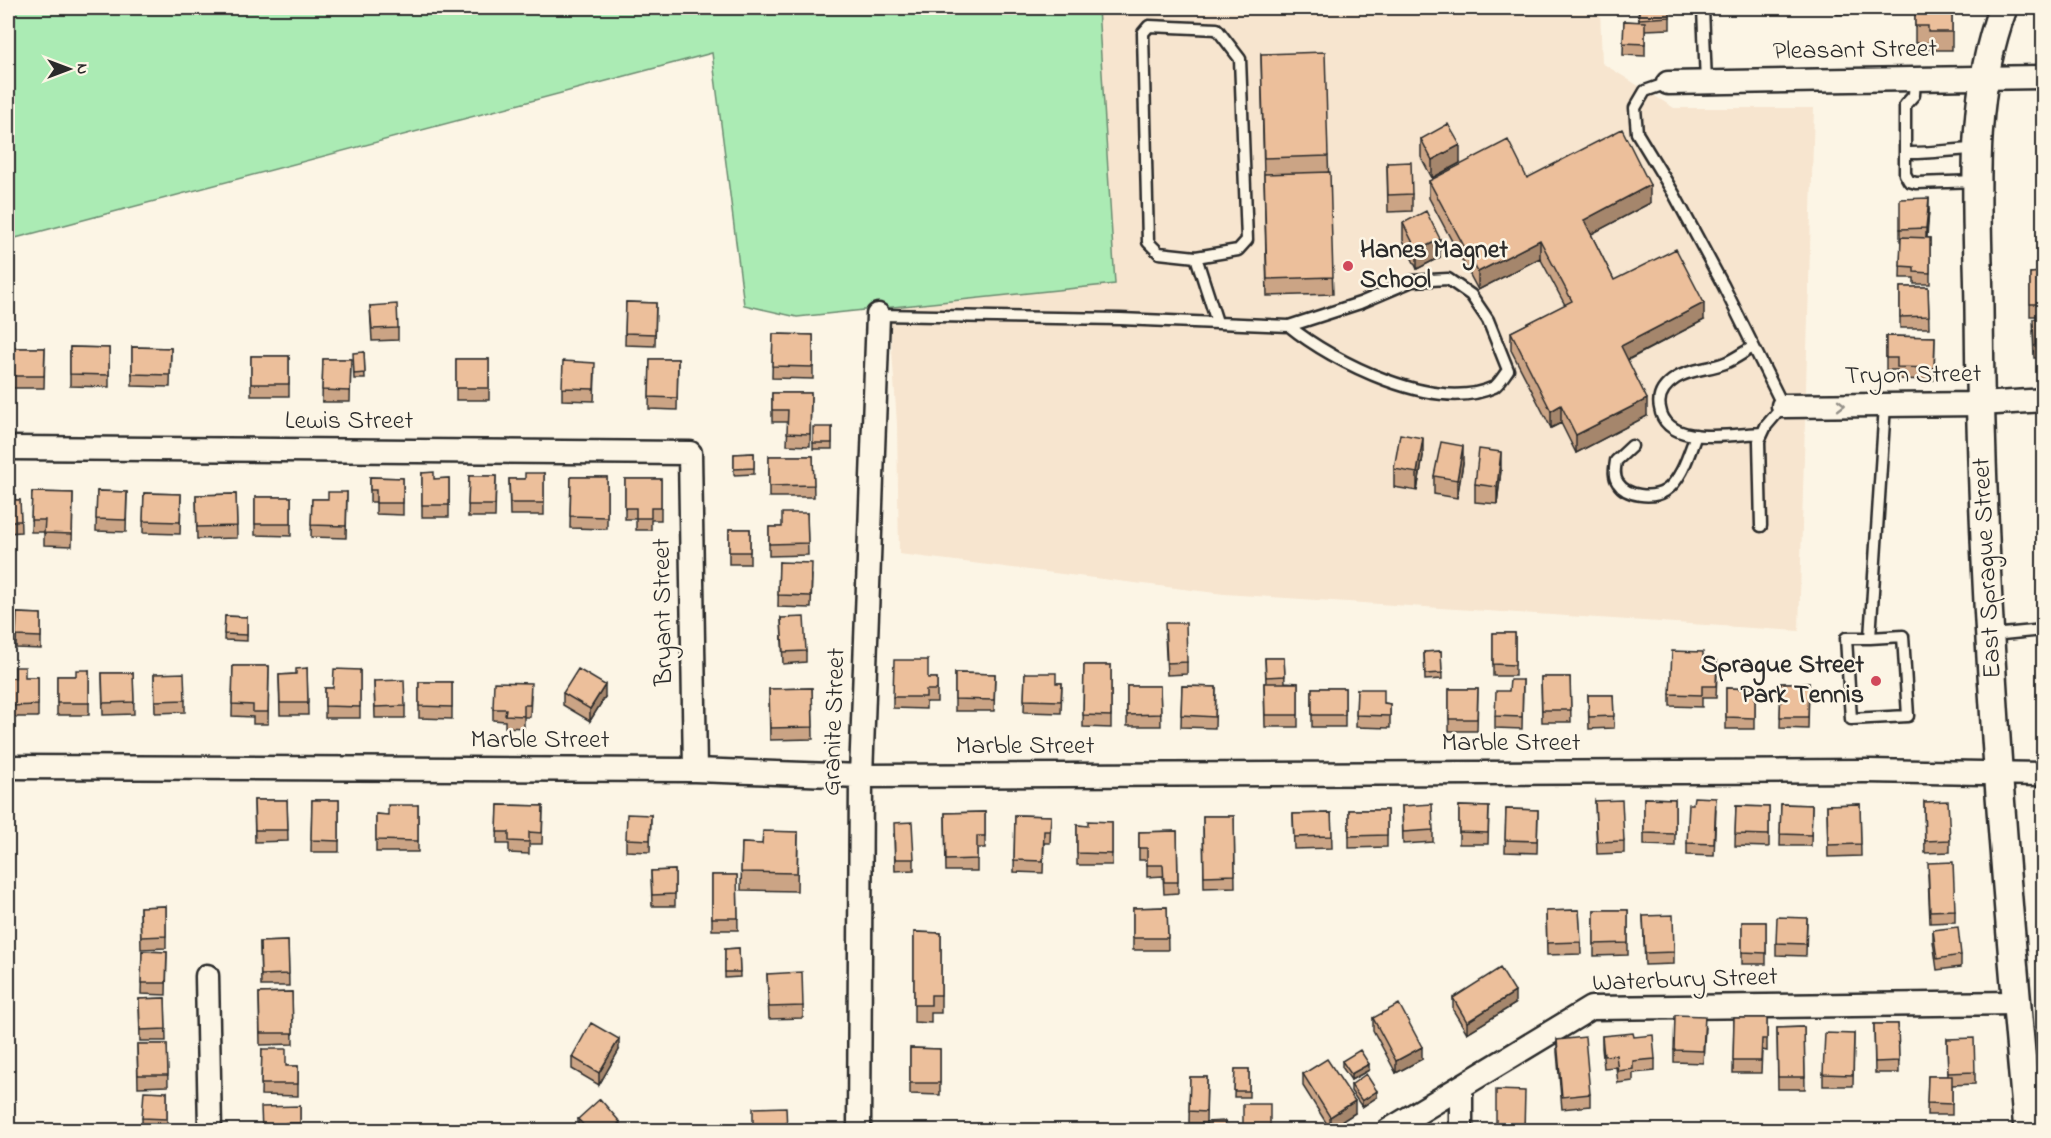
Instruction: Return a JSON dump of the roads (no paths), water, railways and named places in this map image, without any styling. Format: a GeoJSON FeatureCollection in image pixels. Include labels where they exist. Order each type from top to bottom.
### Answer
{"type":"FeatureCollection","features":[{"type":"Feature","properties":{"kind":"street","name":"East Sprague Street"},"geometry":{"type":"LineString","coordinates":[[2003,8],[1983,77],[1978,149],[1980,404],[1999,775],[2028,1131]]}},
{"type":"Feature","properties":{"kind":"street","name":"Pleasant Street"},"geometry":{"type":"LineString","coordinates":[[1668,83],[2043,77]]}},
{"type":"Feature","properties":{"kind":"street","name":"Granite Street"},"geometry":{"type":"LineString","coordinates":[[859,1131],[861,776],[878,315]]}},
{"type":"Feature","properties":{"kind":"street","name":"Tryon Street"},"geometry":{"type":"LineString","coordinates":[[1783,406],[1980,404],[2043,400]]}},
{"type":"Feature","properties":{"kind":"street","name":"Lewis Street"},"geometry":{"type":"LineString","coordinates":[[8,448],[690,453]]}},
{"type":"Feature","properties":{"kind":"street","name":"Bryant Street"},"geometry":{"type":"LineString","coordinates":[[690,453],[695,770]]}},
{"type":"Feature","properties":{"kind":"street","name":"Marble Street"},"geometry":{"type":"LineString","coordinates":[[8,767],[695,770],[861,776],[1856,771],[2043,774]]}},
{"type":"Feature","properties":{"kind":"street"},"geometry":{"type":"LineString","coordinates":[[207,976],[210,1131]]}},
{"type":"Feature","properties":{"kind":"street","name":"Waterbury Street"},"geometry":{"type":"LineString","coordinates":[[1389,1131],[1591,1008],[2016,1003]]}},
{"type":"Feature","properties":{"kind":"street"},"geometry":{"type":"LineString","coordinates":[[1461,1087],[1461,1131]]}},
{"type":"Feature","properties":{"kind":"lane"},"geometry":{"type":"LineString","coordinates":[[1703,8],[1706,82]]}},
{"type":"Feature","properties":{"kind":"lane"},"geometry":{"type":"LineString","coordinates":[[1149,26],[1217,29],[1240,58],[1247,240],[1238,250],[1196,257],[1159,253],[1149,242],[1143,33],[1149,26]]}},
{"type":"Feature","properties":{"kind":"lane"},"geometry":{"type":"LineString","coordinates":[[1915,78],[1914,95],[1905,105],[1905,174],[1909,181],[1978,182]]}},
{"type":"Feature","properties":{"kind":"lane"},"geometry":{"type":"LineString","coordinates":[[1668,83],[1645,91],[1635,108],[1637,133],[1680,204],[1783,406],[1762,433],[1759,441],[1761,526]]}},
{"type":"Feature","properties":{"kind":"lane"},"geometry":{"type":"LineString","coordinates":[[1905,153],[1936,154],[1951,149],[1978,149]]}},
{"type":"Feature","properties":{"kind":"lane"},"geometry":{"type":"LineString","coordinates":[[1196,257],[1217,322]]}},
{"type":"Feature","properties":{"kind":"lane"},"geometry":{"type":"LineString","coordinates":[[878,315],[1217,322],[1289,326],[1360,303],[1412,281],[1448,279],[1472,295],[1488,320],[1509,370],[1495,386],[1476,391],[1450,393],[1412,388],[1365,373],[1310,344],[1289,326]]}},
{"type":"Feature","properties":{"kind":"lane"},"geometry":{"type":"LineString","coordinates":[[1754,347],[1725,363],[1678,376],[1666,385],[1660,394],[1659,405],[1665,424],[1674,431],[1696,435],[1762,433]]}},
{"type":"Feature","properties":{"kind":"lane"},"geometry":{"type":"LineString","coordinates":[[1870,638],[1885,405]]}},
{"type":"Feature","properties":{"kind":"lane"},"geometry":{"type":"LineString","coordinates":[[1632,446],[1616,461],[1614,473],[1623,489],[1648,496],[1664,492],[1675,481],[1696,435]]}},
{"type":"Feature","properties":{"kind":"lane"},"geometry":{"type":"LineString","coordinates":[[1992,635],[2043,630]]}},
{"type":"Feature","properties":{"kind":"lane"},"geometry":{"type":"LineString","coordinates":[[1903,636],[1908,716],[1851,719],[1846,638],[1870,638],[1903,636]]}},
{"type":"Feature","properties":{"kind":"place","name":"Hanes Magnet School"},"geometry":{"type":"Point","coordinates":[1348,266]}},
{"type":"Feature","properties":{"kind":"place","name":"Sprague Street Park Tennis"},"geometry":{"type":"Point","coordinates":[1876,681]}}]}
